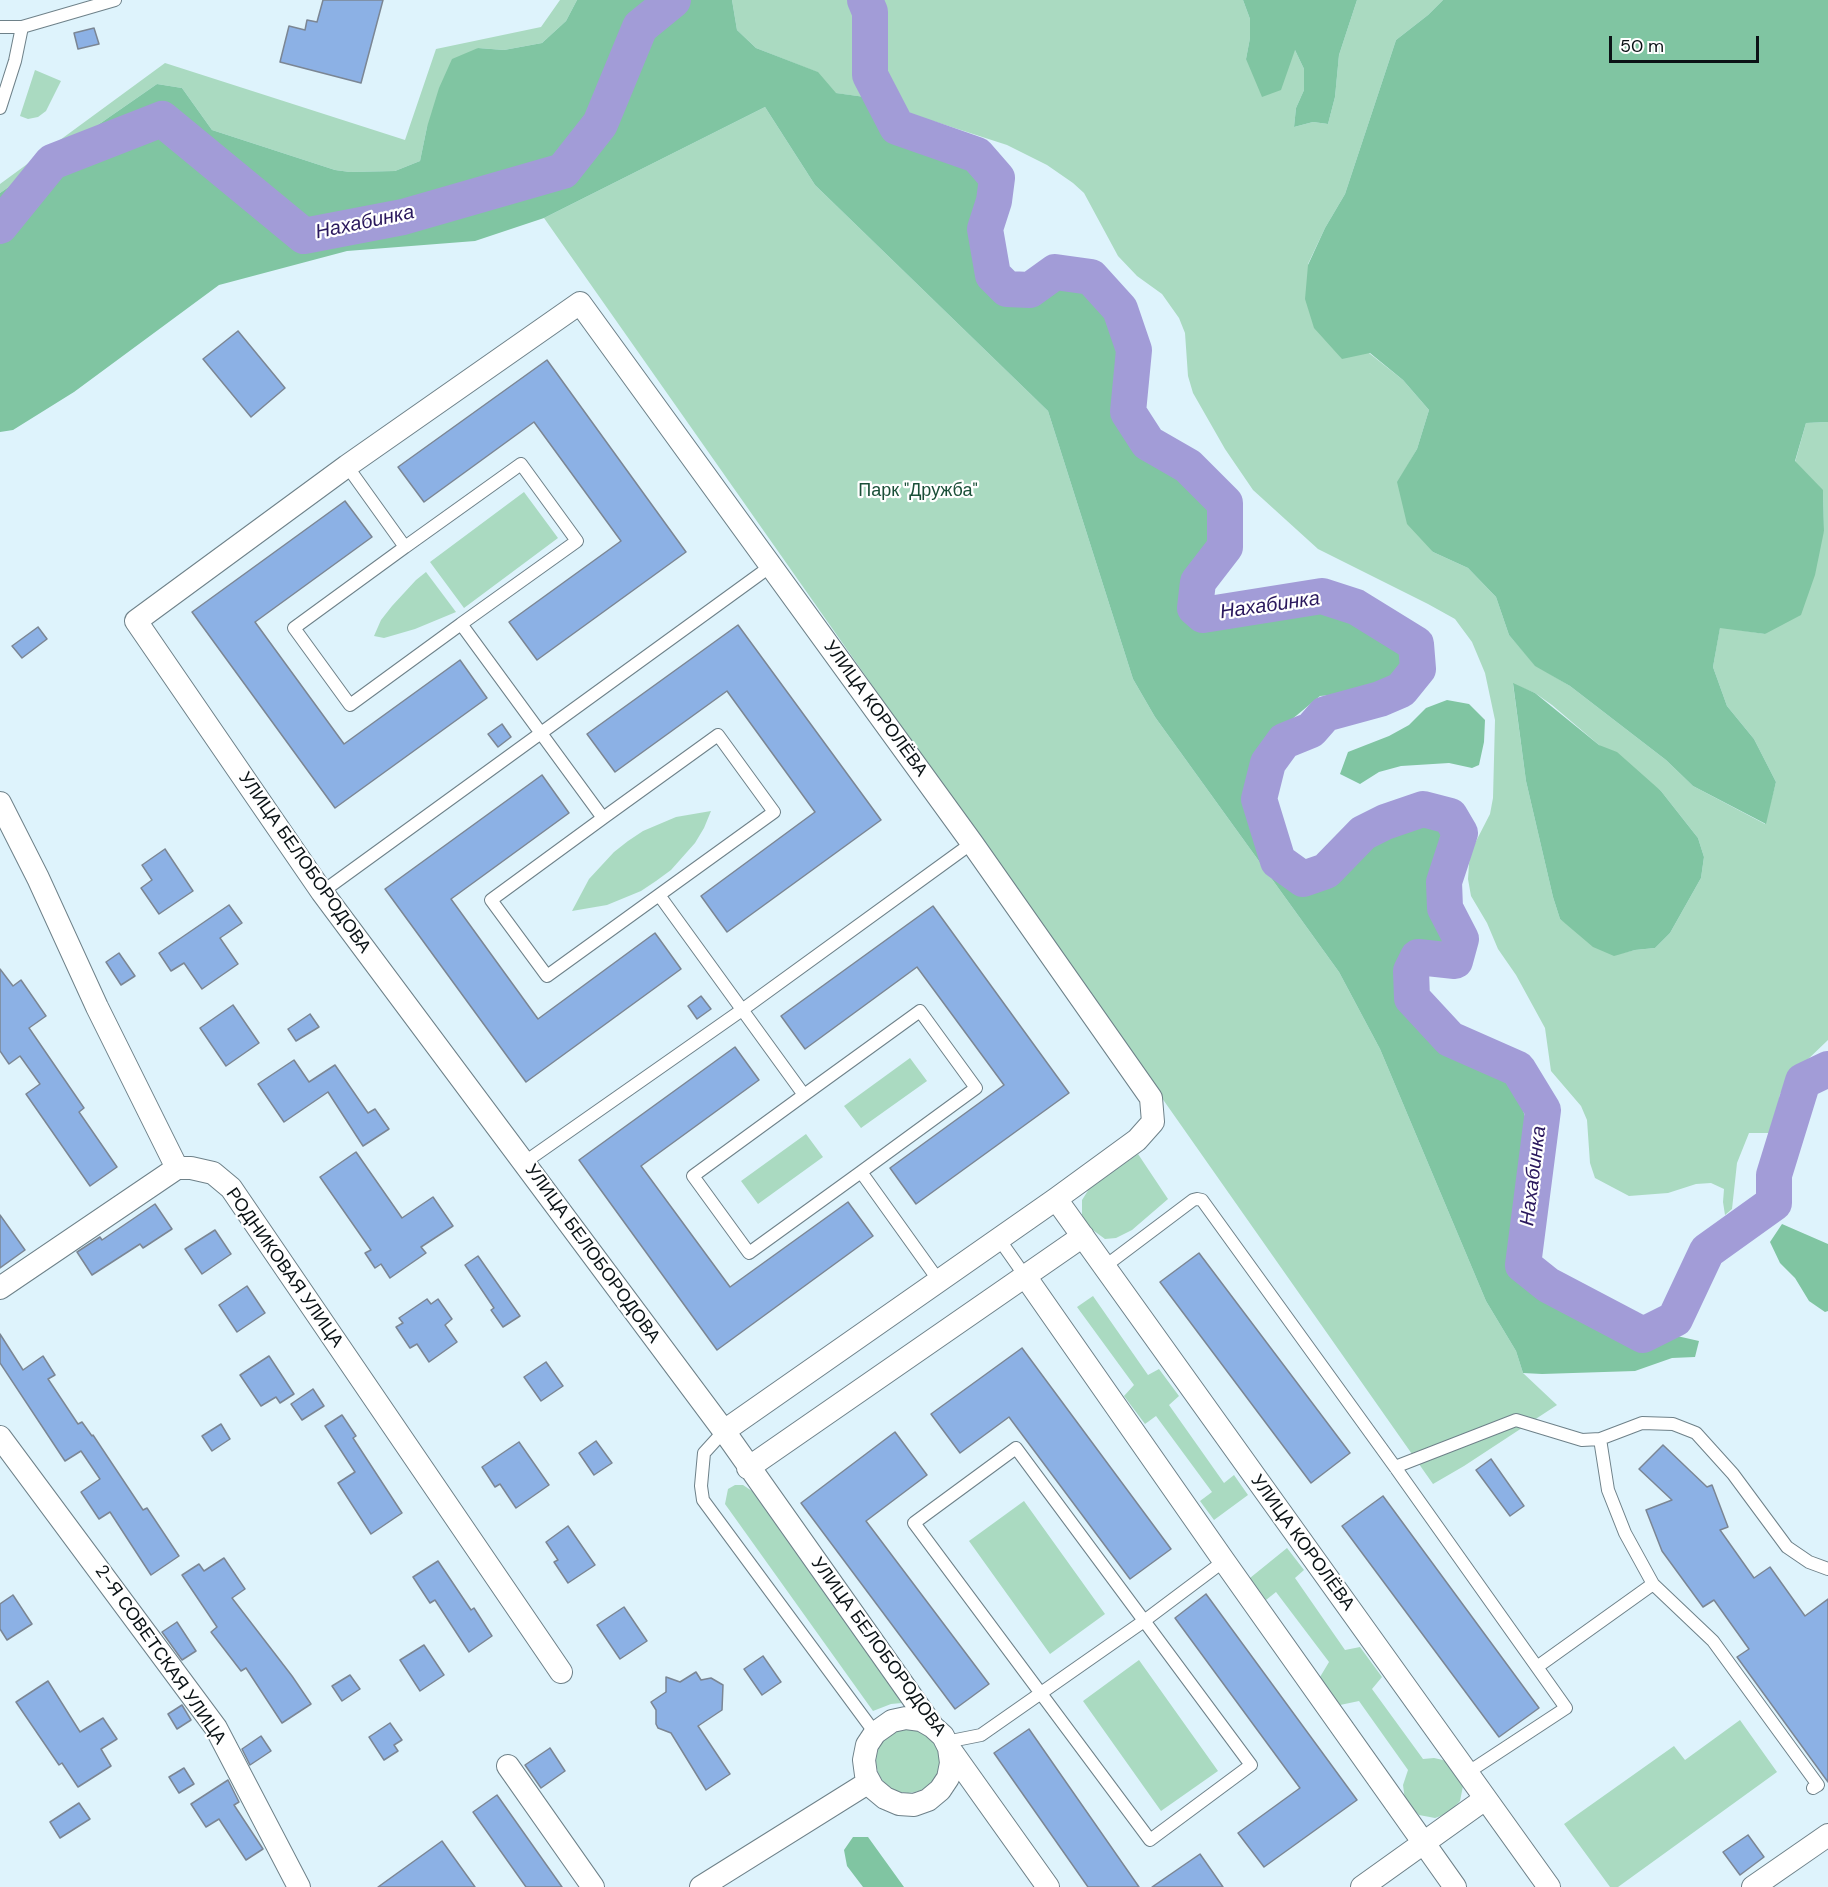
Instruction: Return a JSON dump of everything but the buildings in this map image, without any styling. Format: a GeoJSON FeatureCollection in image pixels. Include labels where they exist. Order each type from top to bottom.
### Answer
{"type":"FeatureCollection","features":[{"type":"Feature","properties":{"kind":"street","name":"УЛИЦА КОРОЛЁВА"},"geometry":{"type":"LineString","coordinates":[[347,466],[580,303],[972,843],[1151,1098],[1153,1122],[1137,1140],[1056,1199],[1549,1887]]}},
{"type":"Feature","properties":{"kind":"street","name":"УЛИЦА БЕЛОБОРОДОВА"},"geometry":{"type":"LineString","coordinates":[[347,466],[136,621],[322,892],[723,1431],[1048,1887]]}},
{"type":"Feature","properties":{"kind":"street"},"geometry":{"type":"LineString","coordinates":[[0,803],[177,1168],[0,1288]]}},
{"type":"Feature","properties":{"kind":"street","name":"РОДНИКОВАЯ УЛИЦА"},"geometry":{"type":"LineString","coordinates":[[177,1168],[191,1168],[213,1173],[231,1188],[561,1672]]}},
{"type":"Feature","properties":{"kind":"street"},"geometry":{"type":"LineString","coordinates":[[723,1431],[1056,1199]]}},
{"type":"Feature","properties":{"kind":"street"},"geometry":{"type":"LineString","coordinates":[[748,1468],[1083,1236]]}},
{"type":"Feature","properties":{"kind":"street"},"geometry":{"type":"LineString","coordinates":[[1025,1276],[1455,1887]]}},
{"type":"Feature","properties":{"kind":"street","name":"2-Я СОВЕТСКАЯ УЛИЦА"},"geometry":{"type":"LineString","coordinates":[[0,1437],[216,1728],[300,1887]]}},
{"type":"Feature","properties":{"kind":"street"},"geometry":{"type":"LineString","coordinates":[[906,1718],[921,1720],[943,1739],[951,1763],[945,1784],[935,1796],[921,1803],[906,1805],[892,1802],[879,1794],[869,1782],[864,1768],[865,1752],[875,1732],[892,1720],[906,1718]]}},
{"type":"Feature","properties":{"kind":"street"},"geometry":{"type":"LineString","coordinates":[[508,1766],[593,1887]]}},
{"type":"Feature","properties":{"kind":"street"},"geometry":{"type":"LineString","coordinates":[[701,1887],[869,1782]]}},
{"type":"Feature","properties":{"kind":"street"},"geometry":{"type":"LineString","coordinates":[[1362,1887],[1485,1799]]}},
{"type":"Feature","properties":{"kind":"street"},"geometry":{"type":"LineString","coordinates":[[1753,1887],[1828,1835]]}},
{"type":"Feature","properties":{"kind":"lane"},"geometry":{"type":"LineString","coordinates":[[0,27],[22,27],[115,0]]}},
{"type":"Feature","properties":{"kind":"lane"},"geometry":{"type":"LineString","coordinates":[[0,108],[15,62],[22,27]]}},
{"type":"Feature","properties":{"kind":"lane"},"geometry":{"type":"LineString","coordinates":[[521,464],[577,541],[350,705],[294,628],[405,547],[521,464]]}},
{"type":"Feature","properties":{"kind":"lane"},"geometry":{"type":"LineString","coordinates":[[347,466],[405,547]]}},
{"type":"Feature","properties":{"kind":"lane"},"geometry":{"type":"LineString","coordinates":[[322,892],[771,566]]}},
{"type":"Feature","properties":{"kind":"lane"},"geometry":{"type":"LineString","coordinates":[[461,624],[603,818]]}},
{"type":"Feature","properties":{"kind":"lane"},"geometry":{"type":"LineString","coordinates":[[718,735],[774,812],[547,976],[491,900],[603,818],[718,735]]}},
{"type":"Feature","properties":{"kind":"lane"},"geometry":{"type":"LineString","coordinates":[[525,1162],[742,1010],[972,843]]}},
{"type":"Feature","properties":{"kind":"lane"},"geometry":{"type":"LineString","coordinates":[[659,896],[804,1095]]}},
{"type":"Feature","properties":{"kind":"lane"},"geometry":{"type":"LineString","coordinates":[[920,1011],[976,1088],[749,1253],[693,1176],[804,1095],[920,1011]]}},
{"type":"Feature","properties":{"kind":"lane"},"geometry":{"type":"LineString","coordinates":[[861,1172],[939,1281]]}},
{"type":"Feature","properties":{"kind":"lane"},"geometry":{"type":"LineString","coordinates":[[1104,1267],[1193,1200],[1197,1198],[1202,1200],[1395,1467],[1566,1708],[1467,1773]]}},
{"type":"Feature","properties":{"kind":"lane"},"geometry":{"type":"LineString","coordinates":[[999,1239],[1025,1276]]}},
{"type":"Feature","properties":{"kind":"lane"},"geometry":{"type":"LineString","coordinates":[[1395,1467],[1516,1420],[1582,1440],[1600,1439],[1642,1423],[1673,1424],[1696,1433],[1733,1474],[1787,1547],[1809,1562],[1828,1569]]}},
{"type":"Feature","properties":{"kind":"lane"},"geometry":{"type":"LineString","coordinates":[[723,1431],[704,1453],[701,1486],[703,1500],[875,1732]]}},
{"type":"Feature","properties":{"kind":"lane"},"geometry":{"type":"LineString","coordinates":[[1600,1439],[1608,1490],[1625,1533],[1653,1584],[1713,1641],[1818,1785],[1813,1788]]}},
{"type":"Feature","properties":{"kind":"lane"},"geometry":{"type":"LineString","coordinates":[[1016,1448],[1251,1765],[1150,1840],[1040,1692],[914,1523],[1016,1448]]}},
{"type":"Feature","properties":{"kind":"lane"},"geometry":{"type":"LineString","coordinates":[[943,1739],[981,1735],[1144,1621],[1224,1561]]}},
{"type":"Feature","properties":{"kind":"lane"},"geometry":{"type":"LineString","coordinates":[[1537,1667],[1653,1584]]}},
{"type":"Feature","properties":{"kind":"green space"},"geometry":{"type":"Polygon","coordinates":[[[560,0],[577,0],[566,21],[542,43],[504,50],[478,48],[427,127],[420,161],[395,171],[335,170],[212,130],[182,88],[157,84],[0,193],[0,184],[165,63],[405,140],[436,49],[541,27],[560,0]]]}},
{"type":"Feature","properties":{"kind":"green space"},"geometry":{"type":"Polygon","coordinates":[[[577,0],[732,0],[737,30],[756,48],[818,72],[836,93],[865,97],[881,113],[882,124],[902,142],[949,153],[969,164],[984,182],[984,205],[976,226],[974,249],[981,272],[993,292],[1015,297],[1038,295],[1059,284],[1082,289],[1103,301],[1115,321],[1122,366],[1121,412],[1130,433],[1144,451],[1162,466],[1185,474],[1202,489],[1213,509],[1214,534],[1189,604],[1202,623],[1247,624],[1320,604],[1342,611],[1364,623],[1381,637],[1404,646],[1408,669],[1388,682],[1343,694],[1320,696],[1285,725],[1271,744],[1260,822],[1304,886],[1327,884],[1344,870],[1373,833],[1416,815],[1438,815],[1451,835],[1431,901],[1446,921],[1449,945],[1427,951],[1408,963],[1399,984],[1408,1006],[1440,1041],[1461,1049],[1501,1075],[1519,1093],[1530,1138],[1525,1185],[1526,1237],[1519,1259],[1530,1279],[1549,1294],[1644,1319],[1677,1336],[1699,1341],[1695,1357],[1672,1358],[1635,1371],[1523,1373],[1516,1351],[1486,1301],[1380,1049],[1339,972],[1155,717],[1133,679],[1048,411],[815,185],[765,107],[544,218],[475,241],[347,251],[219,285],[74,392],[13,430],[0,432],[0,193],[157,84],[182,88],[212,130],[335,170],[395,171],[420,161],[439,88],[452,59],[478,48],[504,50],[542,43],[566,21],[577,0]]]}},
{"type":"Feature","properties":{"kind":"green space"},"geometry":{"type":"Polygon","coordinates":[[[732,0],[1243,0],[1250,19],[1250,38],[1246,59],[1295,50],[1304,69],[1304,90],[1296,108],[1294,127],[1313,122],[1328,124],[1335,97],[1339,55],[1357,0],[1443,0],[1396,40],[1345,194],[1308,264],[1369,353],[1403,380],[1429,410],[1417,449],[1398,482],[1433,552],[1468,568],[1496,597],[1509,635],[1535,665],[1570,686],[1666,760],[1693,786],[1765,824],[1776,782],[1754,739],[1727,706],[1713,667],[1720,627],[1765,634],[1824,531],[1823,491],[1795,462],[1806,423],[1828,422],[1828,1040],[1803,1064],[1780,1094],[1775,1121],[1770,1133],[1749,1133],[1737,1163],[1732,1209],[1725,1215],[1724,1189],[1711,1183],[1696,1184],[1668,1193],[1629,1196],[1595,1178],[1590,1163],[1587,1120],[1581,1106],[1551,1071],[1545,1028],[1516,975],[1498,949],[1487,923],[1471,896],[1468,879],[1471,851],[1490,814],[1493,798],[1495,720],[1485,673],[1472,642],[1455,619],[1318,549],[1253,490],[1225,449],[1193,393],[1188,376],[1185,333],[1179,318],[1162,294],[1137,276],[1118,256],[1084,193],[1073,183],[1047,165],[1007,145],[933,121],[881,113],[865,97],[835,93],[817,72],[756,48],[737,30],[732,0]],[[1513,684],[1526,781],[1560,919],[1614,955],[1655,948],[1670,933],[1701,878],[1704,857],[1698,838],[1661,791],[1535,693],[1513,684]]]}},
{"type":"Feature","properties":{"kind":"green space"},"geometry":{"type":"Polygon","coordinates":[[[1243,0],[1357,0],[1339,55],[1335,97],[1328,124],[1313,122],[1294,127],[1296,108],[1304,90],[1304,69],[1295,50],[1281,90],[1262,97],[1246,59],[1250,38],[1250,19],[1243,0]]]}},
{"type":"Feature","properties":{"kind":"green space"},"geometry":{"type":"Polygon","coordinates":[[[1443,0],[1828,0],[1828,422],[1806,423],[1795,461],[1823,490],[1824,531],[1815,575],[1801,615],[1765,634],[1720,628],[1713,667],[1727,706],[1754,739],[1776,782],[1766,824],[1693,786],[1666,760],[1570,686],[1535,666],[1509,635],[1496,597],[1468,568],[1433,552],[1407,524],[1397,482],[1417,449],[1429,410],[1403,380],[1370,353],[1342,359],[1314,328],[1305,299],[1308,265],[1325,228],[1345,194],[1396,40],[1443,0]]]}},
{"type":"Feature","properties":{"kind":"green space"},"geometry":{"type":"Polygon","coordinates":[[[35,70],[61,81],[46,111],[38,117],[28,119],[20,116],[35,70]]]}},
{"type":"Feature","properties":{"kind":"green space","name":"Парк \"Дружба\""},"geometry":{"type":"Polygon","coordinates":[[[765,107],[815,185],[1048,411],[1133,679],[1155,717],[1339,972],[1380,1049],[1486,1301],[1516,1351],[1523,1373],[1557,1405],[1433,1484],[544,218],[765,107]]]}},
{"type":"Feature","properties":{"kind":"green space"},"geometry":{"type":"Polygon","coordinates":[[[524,492],[558,538],[464,608],[430,562],[524,492]]]}},
{"type":"Feature","properties":{"kind":"green space"},"geometry":{"type":"Polygon","coordinates":[[[426,572],[456,612],[415,629],[384,638],[374,636],[381,620],[392,606],[426,572]]]}},
{"type":"Feature","properties":{"kind":"green space"},"geometry":{"type":"Polygon","coordinates":[[[1513,683],[1535,693],[1599,745],[1617,752],[1661,791],[1698,838],[1704,857],[1701,878],[1670,933],[1655,948],[1635,950],[1614,956],[1593,947],[1560,919],[1526,781],[1513,683]]]}},
{"type":"Feature","properties":{"kind":"green space"},"geometry":{"type":"Polygon","coordinates":[[[1447,700],[1469,704],[1485,720],[1484,742],[1479,765],[1472,768],[1449,763],[1401,766],[1379,772],[1360,784],[1340,774],[1348,752],[1389,736],[1409,725],[1426,708],[1447,700]]]}},
{"type":"Feature","properties":{"kind":"green space"},"geometry":{"type":"Polygon","coordinates":[[[711,811],[695,843],[671,870],[656,881],[641,891],[607,905],[572,911],[589,879],[614,852],[628,841],[643,831],[676,817],[711,811]]]}},
{"type":"Feature","properties":{"kind":"green space"},"geometry":{"type":"Polygon","coordinates":[[[910,1058],[927,1081],[861,1128],[844,1106],[910,1058]]]}},
{"type":"Feature","properties":{"kind":"green space"},"geometry":{"type":"Polygon","coordinates":[[[806,1134],[823,1157],[758,1204],[741,1181],[806,1134]]]}},
{"type":"Feature","properties":{"kind":"green space"},"geometry":{"type":"Polygon","coordinates":[[[1138,1154],[1168,1199],[1132,1230],[1116,1238],[1105,1239],[1090,1228],[1082,1215],[1082,1200],[1089,1189],[1138,1154]]]}},
{"type":"Feature","properties":{"kind":"green space"},"geometry":{"type":"Polygon","coordinates":[[[1782,1224],[1828,1244],[1828,1311],[1825,1312],[1809,1301],[1795,1278],[1780,1263],[1770,1242],[1782,1224]]]}},
{"type":"Feature","properties":{"kind":"green space"},"geometry":{"type":"Polygon","coordinates":[[[1093,1296],[1148,1375],[1159,1369],[1179,1396],[1169,1405],[1224,1483],[1234,1475],[1248,1495],[1214,1520],[1200,1501],[1212,1492],[1156,1416],[1145,1424],[1124,1396],[1134,1385],[1077,1307],[1093,1296]]]}},
{"type":"Feature","properties":{"kind":"green space"},"geometry":{"type":"Polygon","coordinates":[[[735,1485],[743,1485],[752,1491],[902,1703],[891,1704],[873,1711],[725,1504],[728,1489],[735,1485]]]}},
{"type":"Feature","properties":{"kind":"green space"},"geometry":{"type":"Polygon","coordinates":[[[1024,1501],[1105,1614],[1050,1654],[969,1541],[1024,1501]]]}},
{"type":"Feature","properties":{"kind":"green space"},"geometry":{"type":"Polygon","coordinates":[[[1287,1548],[1304,1570],[1295,1578],[1345,1650],[1360,1647],[1382,1677],[1372,1689],[1423,1759],[1443,1760],[1457,1770],[1463,1786],[1460,1801],[1449,1813],[1435,1818],[1419,1815],[1405,1800],[1403,1785],[1408,1770],[1359,1701],[1340,1705],[1320,1677],[1329,1662],[1276,1592],[1266,1600],[1250,1578],[1287,1548]]]}},
{"type":"Feature","properties":{"kind":"green space"},"geometry":{"type":"Polygon","coordinates":[[[1139,1660],[1218,1771],[1161,1811],[1083,1701],[1139,1660]]]}},
{"type":"Feature","properties":{"kind":"green space"},"geometry":{"type":"Polygon","coordinates":[[[1740,1720],[1777,1772],[1618,1887],[1610,1887],[1564,1824],[1674,1746],[1685,1760],[1740,1720]]]}},
{"type":"Feature","properties":{"kind":"green space"},"geometry":{"type":"Polygon","coordinates":[[[908,1729],[926,1735],[934,1743],[940,1761],[934,1779],[926,1787],[908,1793],[890,1787],[882,1779],[876,1761],[882,1743],[890,1735],[908,1729]]]}},
{"type":"Feature","properties":{"kind":"green space"},"geometry":{"type":"Polygon","coordinates":[[[853,1837],[868,1837],[904,1887],[863,1887],[847,1866],[844,1850],[853,1837]]]}},
{"type":"Feature","properties":{"kind":"waterway","name":"Нахабинка"},"geometry":{"type":"LineString","coordinates":[[0,226],[52,162],[162,119],[304,236],[403,217],[563,171],[600,124],[640,27],[673,0]]}},
{"type":"Feature","properties":{"kind":"waterway","name":"Нахабинка"},"geometry":{"type":"LineString","coordinates":[[865,0],[870,12],[870,75],[897,127],[977,155],[997,178],[994,201],[985,229],[993,275],[1007,289],[1030,290],[1055,272],[1091,277],[1120,309],[1134,350],[1128,412],[1148,443],[1188,466],[1225,503],[1225,547],[1198,582],[1195,608],[1203,615],[1322,596],[1356,607],[1416,644],[1418,669],[1401,690],[1380,699],[1325,714],[1311,730],[1284,741],[1268,763],[1259,799],[1278,861],[1303,879],[1326,871],[1363,833],[1385,822],[1423,809],[1450,816],[1460,833],[1444,882],[1445,908],[1461,939],[1455,961],[1418,957],[1411,971],[1412,998],[1450,1039],[1518,1069],[1543,1110],[1523,1265],[1548,1285],[1643,1335],[1675,1319],[1707,1251],[1774,1203],[1774,1175],[1803,1081],[1828,1069]]}}]}
